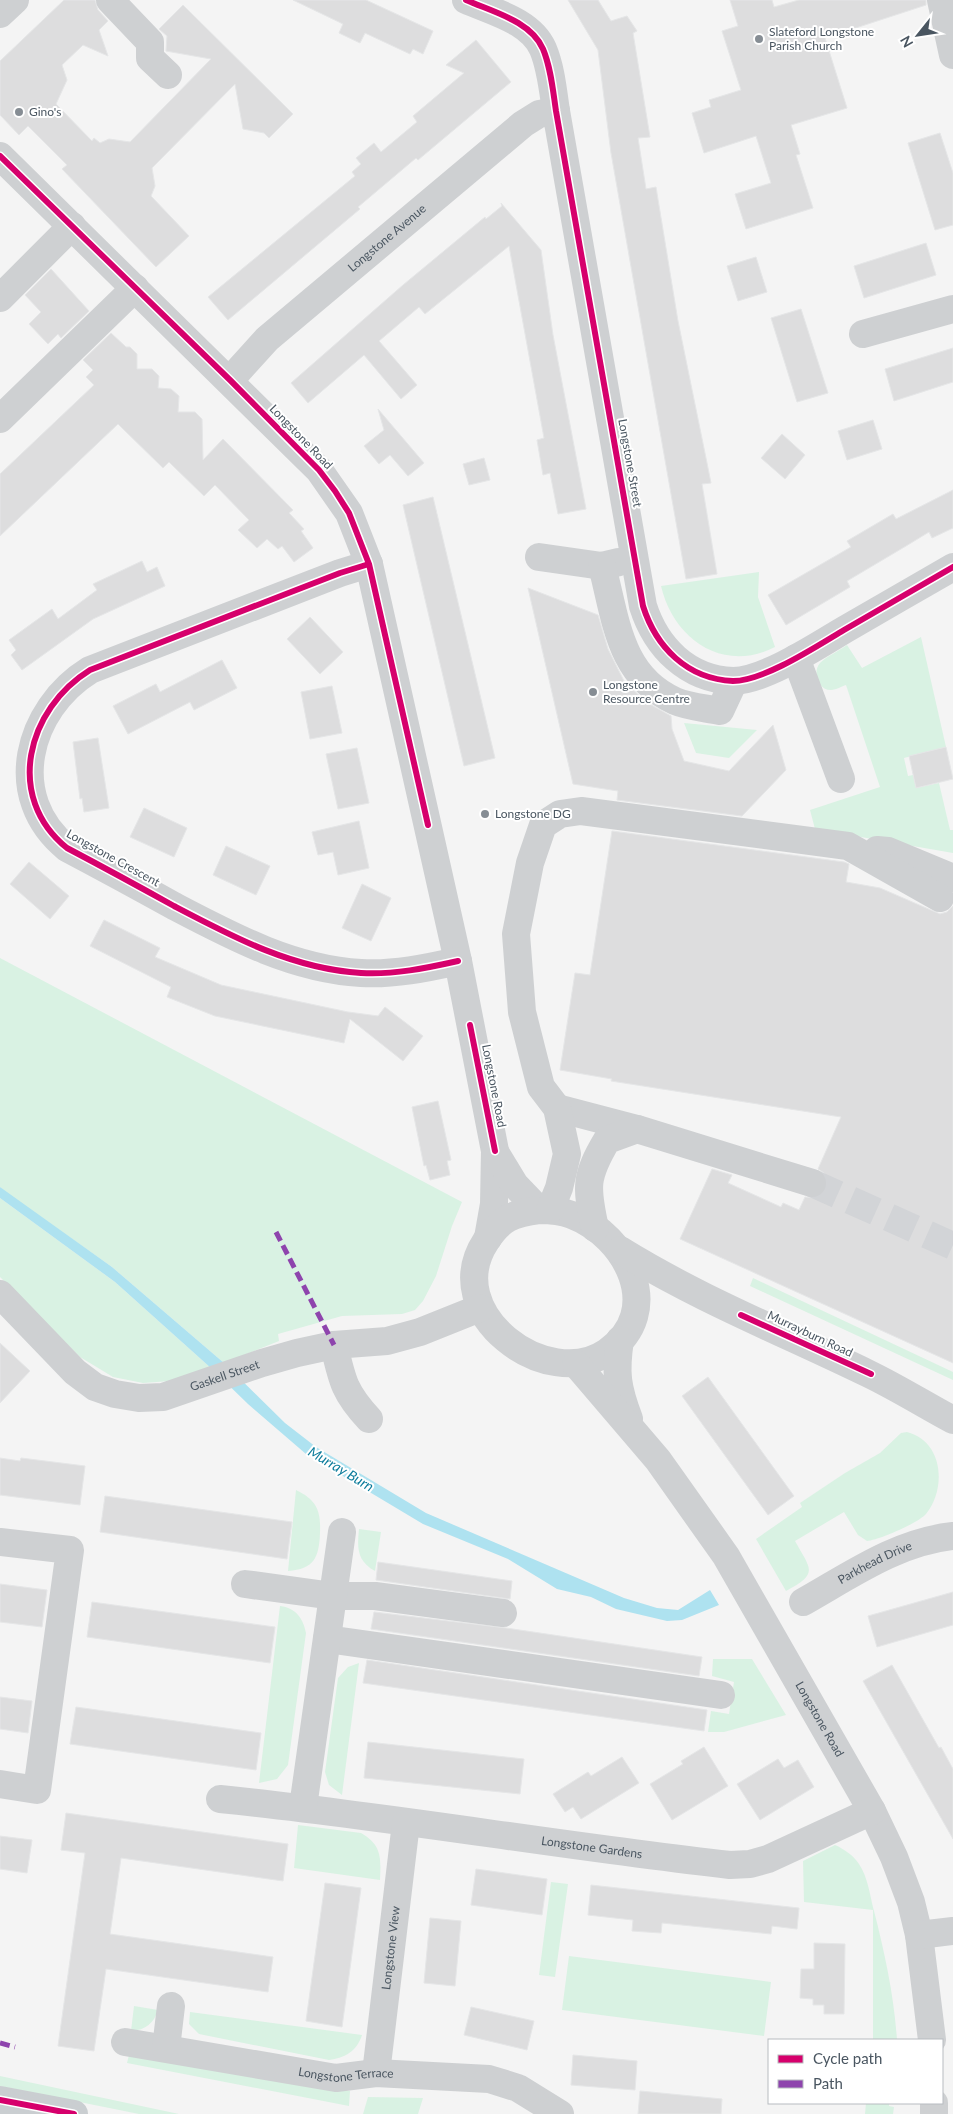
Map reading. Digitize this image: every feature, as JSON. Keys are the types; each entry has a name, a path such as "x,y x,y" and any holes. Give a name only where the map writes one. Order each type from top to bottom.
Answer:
{"main road":[{"path":"0,2100 74,2114"}],"street":[{"path":"0,14 15,0"},
{"path":"110,0 150,42 150,58 168,75"},
{"name":"Longstone Street","path":"466,0 519,23 537,39 543,49 547,62 643,606 657,639 671,655 690,668 709,676 734,681 761,674 796,658 953,568"},
{"path":"941,0 953,55"},
{"name":"Longstone Avenue","path":"230,380 267,339 523,124 539,114 556,110"},
{"name":"Longstone Road","path":"0,156 230,380 319,470 335,490 348,512 368,564 458,961 495,1151 494,1204 488,1238"},
{"path":"0,298 72,226"},
{"path":"0,419 135,288"},
{"path":"863,334 953,309"},
{"path":"539,557 602,566 635,558"},
{"name":"Longstone Crescent","path":"368,564 340,573 90,670 72,681 48,709 38,727 32,747 29,768 32,793 53,836 67,848 230,935 264,950 323,968 362,973 396,972 458,961"},
{"path":"602,566 624,652 636,672 655,690 677,702 720,711 734,681"},
{"path":"796,658 840,779"},
{"path":"545,1210 559,1188 567,1154 557,1108 540,1087 522,1012 516,934 530,863 543,824 560,814 581,811 848,846 946,888"},
{"path":"557,1108 637,1129 812,1183"},
{"path":"595,1228 587,1194 593,1163 607,1140 637,1129"},
{"name":"Longstone Road","path":"495,1151 515,1185 545,1210"},
{"path":"545,1210 574,1216 595,1228 616,1248 632,1274 639,1301 635,1316 620,1340 594,1360 576,1364 559,1364 544,1359 516,1345 494,1328 480,1308 473,1284 474,1269 488,1238 501,1223 512,1215 545,1210"},
{"name":"Murrayburn Road","path":"616,1248 660,1275 710,1301 871,1374 953,1420"},
{"name":"Gaskell Street","path":"0,1294 75,1372 95,1387 115,1394 139,1398 163,1397 262,1363 334,1345 387,1341 420,1332 480,1308"},
{"name":"Murrayburn Road","path":"639,1301 679,1297 710,1301"},
{"name":"Longstone Road","path":"620,1340 616,1370 620,1396 634,1430"},
{"path":"334,1345 342,1383 369,1419"},
{"name":"Longstone Road","path":"576,1364 634,1430 692,1506 741,1579 872,1811 903,1879 911,1902 919,1935 932,2039"},
{"path":"304,1807 342,1532"},
{"name":"Parkhead Drive","path":"803,1602 892,1552 921,1542 953,1536"},
{"path":"0,1542 70,1550 37,1790 0,1784"},
{"path":"245,1584 333,1596 375,1596 504,1613"},
{"path":"327,1638 721,1695"},
{"name":"Longstone Gardens","path":"220,1799 304,1807 406,1823 740,1865 768,1860 872,1811"},
{"name":"Longstone View","path":"376,2073 406,1823"},
{"path":"919,1935 953,1931"},
{"path":"166,2048 171,2006"},
{"name":"Longstone Terrace","path":"125,2042 336,2078 376,2073 489,2079 518,2088 560,2114"}],"green space":[{"path":"759,572 758,597 775,647 755,654 737,656 719,653 703,646 688,635 676,621 667,605 661,586"},
{"path":"921,637 946,747 904,758 908,776 913,775 916,788 939,783 950,830 953,830 953,853 815,829 810,810 880,787 846,685 831,690 823,687 817,675 820,663 847,645 862,668"},
{"path":"684,723 757,730 729,758 696,753"},
{"path":"0,958 462,1202 436,1276 423,1301 415,1310 402,1314 342,1316 278,1334 279,1341 224,1363 112,1267 7,1193 0,1187"},
{"path":"0,1198 115,1282 212,1369 184,1380 143,1383 113,1377 80,1357 0,1277"},
{"path":"753,1278 953,1372 953,1380 750,1286"},
{"path":"907,1432 919,1437 928,1445 938,1467 937,1491 933,1503 926,1514 898,1530 880,1538 867,1541 858,1535 844,1512 795,1541 809,1570 804,1580 786,1591 756,1539 802,1507 800,1503 845,1473 880,1453 901,1433"},
{"path":"296,1490 309,1498 316,1507 320,1518 319,1542 316,1555 309,1565 297,1570 288,1571"},
{"path":"359,1529 381,1532 375,1571 365,1563 358,1548"},
{"path":"280,1606 294,1611 301,1618 306,1633 288,1765 277,1779 259,1783"},
{"path":"713,1659 752,1659 786,1715 724,1732 708,1732 711,1711 729,1714 734,1682 712,1676"},
{"path":"359,1663 342,1795 329,1785 325,1772 338,1678 348,1667"},
{"path":"298,1825 361,1833 377,1847 380,1859 380,1880 294,1868"},
{"path":"835,1845 845,1850 854,1858 862,1869 867,1881 889,1975 897,2039 873,2039 873,1910 804,1902 803,1861"},
{"path":"551,1882 568,1884 555,1977 539,1975"},
{"path":"569,1956 771,1982 764,2036 562,2010"},
{"path":"134,2006 158,2010 149,2025 131,2031"},
{"path":"190,2012 362,2035 360,2041 350,2053 340,2058 329,2060 199,2034 189,2024"},
{"path":"129,2055 350,2091 349,2106 127,2063"},
{"path":"0,2076 179,2114 139,2114 0,2086"},
{"path":"368,2097 423,2098 418,2114 363,2114"},
{"path":"866,2104 889,2104 889,2106 894,2107 893,2114 865,2114"}],"water":[{"name":"Murray Burn","path":"0,1187 112,1267 224,1363 285,1423 316,1447 426,1513 624,1598 657,1608 678,1610 710,1590 719,1605 682,1620 667,1621 616,1609 591,1597 557,1589 508,1559 423,1524 306,1454 248,1404 115,1282 0,1198"}],"building":[{"path":"64,0 95,0 98,10 108,21 99,30 108,56 83,45 62,65 67,80 56,104 92,141 94,138 100,143 109,139 130,142 211,59 166,51 167,36 159,29 183,5 293,114 269,138 264,133 243,129 235,84 152,168 155,186 151,196 189,236 156,267 62,169 67,165 28,126 19,135 0,115 0,61"},
{"path":"293,0 366,0 433,31 423,54 413,49 410,54 365,33 360,43 339,33 343,24"},
{"path":"568,0 598,0 611,21 627,16 637,31 633,33 650,137 638,138 646,189 656,187 678,321 711,483 702,484 717,574 686,579 611,153 598,50"},
{"path":"730,0 772,0 774,7 799,0 926,0 926,5 825,38 847,108 791,125 800,154 796,155 813,208 746,229 735,194 771,183 756,136 704,153 692,113 711,107 709,100 741,90 722,31 738,26"},
{"path":"476,40 511,82 418,160 416,158 358,207 360,209 228,320 208,297 355,176 352,172 361,164 356,158 374,143 381,152 417,122 413,116 464,73 446,65"},
{"path":"940,133 953,173 953,225 935,230 908,143"},
{"path":"501,203 541,250 553,335 586,509 558,514 550,473 543,475 537,440 544,438 509,246 425,314 419,307 379,341 417,385 401,399 364,355 308,403 291,383 403,285 485,217 486,219 502,206"},
{"path":"926,243 936,275 864,298 854,266"},
{"path":"756,257 767,292 738,301 727,266"},
{"path":"51,269 89,311 61,338 58,334 48,344 29,324 41,312 25,295"},
{"path":"801,309 828,393 797,402 771,318"},
{"path":"111,333 137,354 137,369 152,369 159,376 158,388 171,389 179,396 178,412 195,412 202,419 203,460 223,439 293,510 289,513 304,529 301,531 313,548 294,562 282,546 278,549 267,539 257,548 238,530 249,520 215,485 204,496 169,462 163,468 118,424 0,536 0,474 94,385 86,377 93,370 83,360"},
{"path":"953,348 953,382 894,401 885,369"},
{"path":"378,409 424,463 408,476 390,455 379,464 364,446 384,430"},
{"path":"873,420 882,449 847,460 838,431"},
{"path":"782,434 805,455 785,479 761,458"},
{"path":"484,458 490,480 469,485 463,464"},
{"path":"953,490 953,528 932,538 929,532 847,581 850,587 786,625 768,595 851,547 847,541 893,514 896,519"},
{"path":"433,497 495,758 464,766 403,505"},
{"path":"142,561 147,572 157,567 165,586 93,619 22,670 11,655 16,650 9,640 52,609 58,619 97,590 93,584"},
{"name":"Longstone Resource Centre","path":"528,588 598,615 608,649 624,681 646,702 671,716 672,729 684,761 729,771 773,725 786,770 742,816 617,800 618,791 573,784"},
{"path":"310,617 343,652 320,674 287,639"},
{"path":"222,660 237,688 194,710 190,702 128,734 113,706 156,684 160,692"},
{"path":"332,686 342,733 310,739 301,692"},
{"path":"98,738 109,808 84,812 82,798 80,799 73,742"},
{"path":"946,747 953,779 916,788 909,756"},
{"path":"357,748 369,803 338,809 326,754"},
{"path":"144,808 187,828 174,857 130,837"},
{"path":"359,821 369,868 338,875 333,852 318,855 312,832"},
{"path":"612,831 844,862 849,864 846,882 880,888 940,914 947,912 953,906 953,1363 680,1239 712,1169 732,1175 728,1183 781,1207 783,1203 799,1210 805,1197 815,1198 822,1195 827,1188 827,1180 824,1173 818,1169 841,1117 611,1081 612,1079 560,1070 575,973 590,975"},
{"path":"226,846 270,866 256,895 213,875"},
{"path":"29,862 69,896 50,919 10,884"},
{"path":"362,884 391,898 371,941 342,928"},
{"path":"104,920 160,948 155,957 221,985 348,1012 378,1016 385,1007 423,1036 403,1061 350,1019 344,1043 215,1016 167,997 171,987 90,946"},
{"path":"438,1101 451,1160 447,1161 450,1175 430,1180 426,1165 424,1166 412,1107"},
{"path":"0,1343 30,1371 0,1403"},
{"path":"708,1377 794,1496 768,1515 682,1396"},
{"path":"0,1458 20,1461 21,1458 85,1466 80,1505 0,1495"},
{"path":"105,1496 292,1522 287,1559 100,1532"},
{"path":"378,1562 512,1581 510,1599 376,1580"},
{"path":"0,1584 47,1590 42,1627 0,1622"},
{"path":"953,1592 953,1625 877,1647 868,1616"},
{"path":"92,1602 275,1627 270,1663 87,1637"},
{"path":"374,1612 506,1628 702,1657 699,1676 371,1629"},
{"path":"367,1660 707,1710 704,1731 363,1683"},
{"path":"892,1665 953,1769 953,1839 863,1681"},
{"path":"0,1697 32,1701 28,1733 0,1729"},
{"path":"76,1707 261,1733 256,1770 70,1744"},
{"path":"368,1742 524,1759 520,1794 364,1778"},
{"path":"704,1747 728,1786 672,1820 650,1784 683,1764 681,1761"},
{"path":"622,1757 639,1783 581,1819 573,1807 565,1812 553,1794 588,1772 591,1776"},
{"path":"778,1759 784,1768 798,1760 814,1787 760,1820 737,1784"},
{"path":"66,1813 288,1844 283,1881 121,1858 110,1934 273,1957 268,1992 106,1969 94,2051 58,2046 85,1853 61,1850"},
{"path":"0,1836 32,1840 27,1873 0,1869"},
{"path":"476,1869 547,1879 542,1915 471,1905"},
{"path":"325,1883 361,1888 342,2027 306,2021"},
{"path":"591,1885 799,1908 797,1929 772,1926 771,1934 662,1923 661,1933 632,1931 633,1920 588,1915"},
{"path":"430,1918 461,1921 455,1986 424,1983"},
{"path":"814,1943 845,1944 844,2014 824,2014 824,2005 813,2005 813,1999 800,1998 801,1969 814,1969"},
{"path":"471,2007 534,2021 527,2050 464,2035"},
{"path":"573,2055 637,2061 635,2090 571,2085"},
{"path":"640,2091 722,2099 721,2114 638,2114"}],"tunnel":[{"path":"812,1183 953,1246"}],"marked path":[{"path":"276,1232 334,1345"},
{"path":"0,2043 15,2047"}],"cycle path":[{"path":"466,0 499,13 520,24 537,39 546,56 643,606 656,635 665,647 676,658 701,674 716,679 733,681 746,679 775,669 805,653 953,567"},
{"path":"0,156 230,380 319,470 335,491 349,513 369,564 428,825"},
{"path":"369,564 340,573 90,670 68,687 51,707 38,730 31,754 30,780 35,804 47,827 67,848 196,918 264,950 311,965 361,973 398,972 458,961"},
{"path":"470,1025 495,1151"},
{"path":"741,1315 871,1374"},
{"path":"0,2100 74,2114"}],"place":[{"name":"Slateford Longstone Parish Church","path":"759,39"},
{"name":"Gino's","path":"19,112"},
{"name":"Longstone Resource Centre","path":"593,692"},
{"name":"Longstone DG","path":"485,814"}]}
